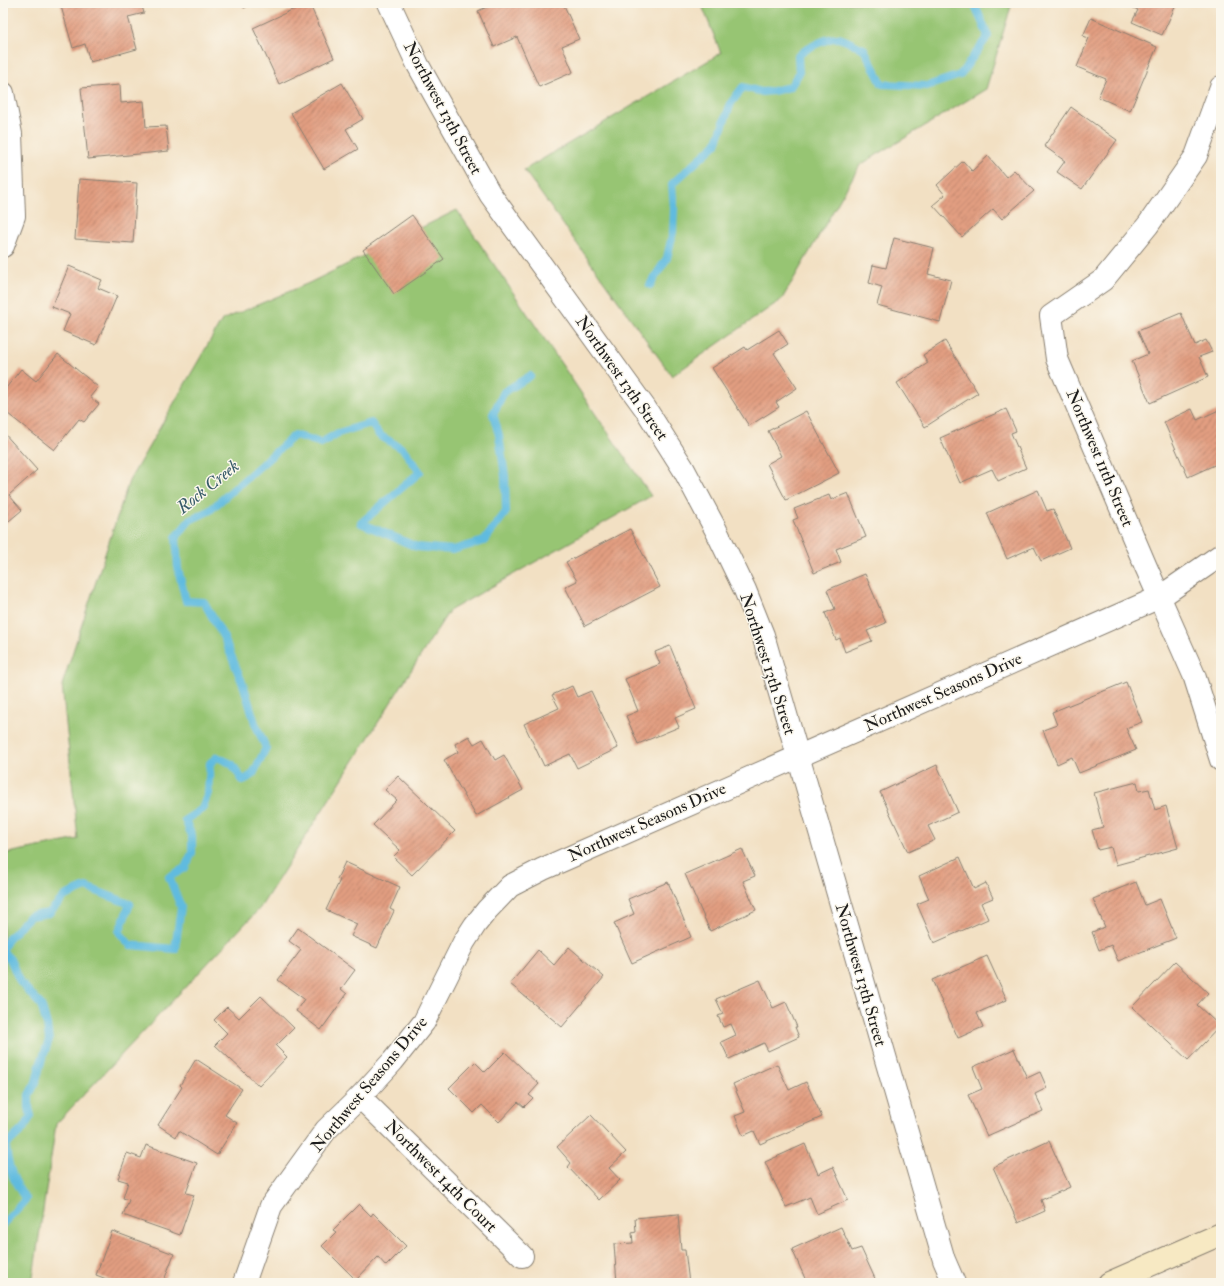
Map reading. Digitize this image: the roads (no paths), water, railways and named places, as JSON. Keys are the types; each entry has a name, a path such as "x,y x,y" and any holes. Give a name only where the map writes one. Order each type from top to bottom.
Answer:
{"street":[{"name":"Northwest 13th Street","path":"389,3 418,65 442,111 490,194 645,408 687,475 745,590 763,635 944,1260 954,1283"},
{"name":"Northwest 11th Street","path":"1221,87 1196,156 1148,225 1103,280 1051,316 1057,359 1194,675 1221,760"},
{"path":"3,93 11,134 14,216 3,246"},
{"name":"Northwest Seasons Drive","path":"244,1283 271,1206 326,1130 360,1097 393,1061 424,1022 464,942 486,910 510,886 543,869 797,756 1160,597 1221,555"},
{"name":"Northwest 14th Court","path":"360,1097 522,1256"},
{"path":"1109,1283 1221,1234"}],"waterway":[{"name":"Rock Creek","path":"650,285 667,258 673,232 674,209 672,184 716,144 731,103 743,87 762,92 790,87 799,73 798,56 816,44 833,38 847,41 864,49 882,84 927,86 960,75 988,36 974,3"},
{"name":"Rock Creek","path":"3,948 9,938 30,916 49,913 65,896 86,887 130,904 119,932 130,945 175,949 181,907 169,877 185,868 192,853 192,836 185,820 202,809 208,793 210,763 217,757 232,764 243,781 253,774 266,748 255,723 244,687 224,638 204,602 186,601 178,569 176,537 190,520 209,511 295,435 321,443 338,433 371,423 379,435 403,449 420,472 361,523 417,547 453,550 484,541 506,512 505,476 499,435 493,414 504,392 530,376"},
{"path":"3,952 10,959 20,982 41,1005 47,1025 49,1040 40,1065 36,1082 29,1095 29,1108 31,1116 23,1129 6,1145 12,1174 26,1199 3,1224"}]}
